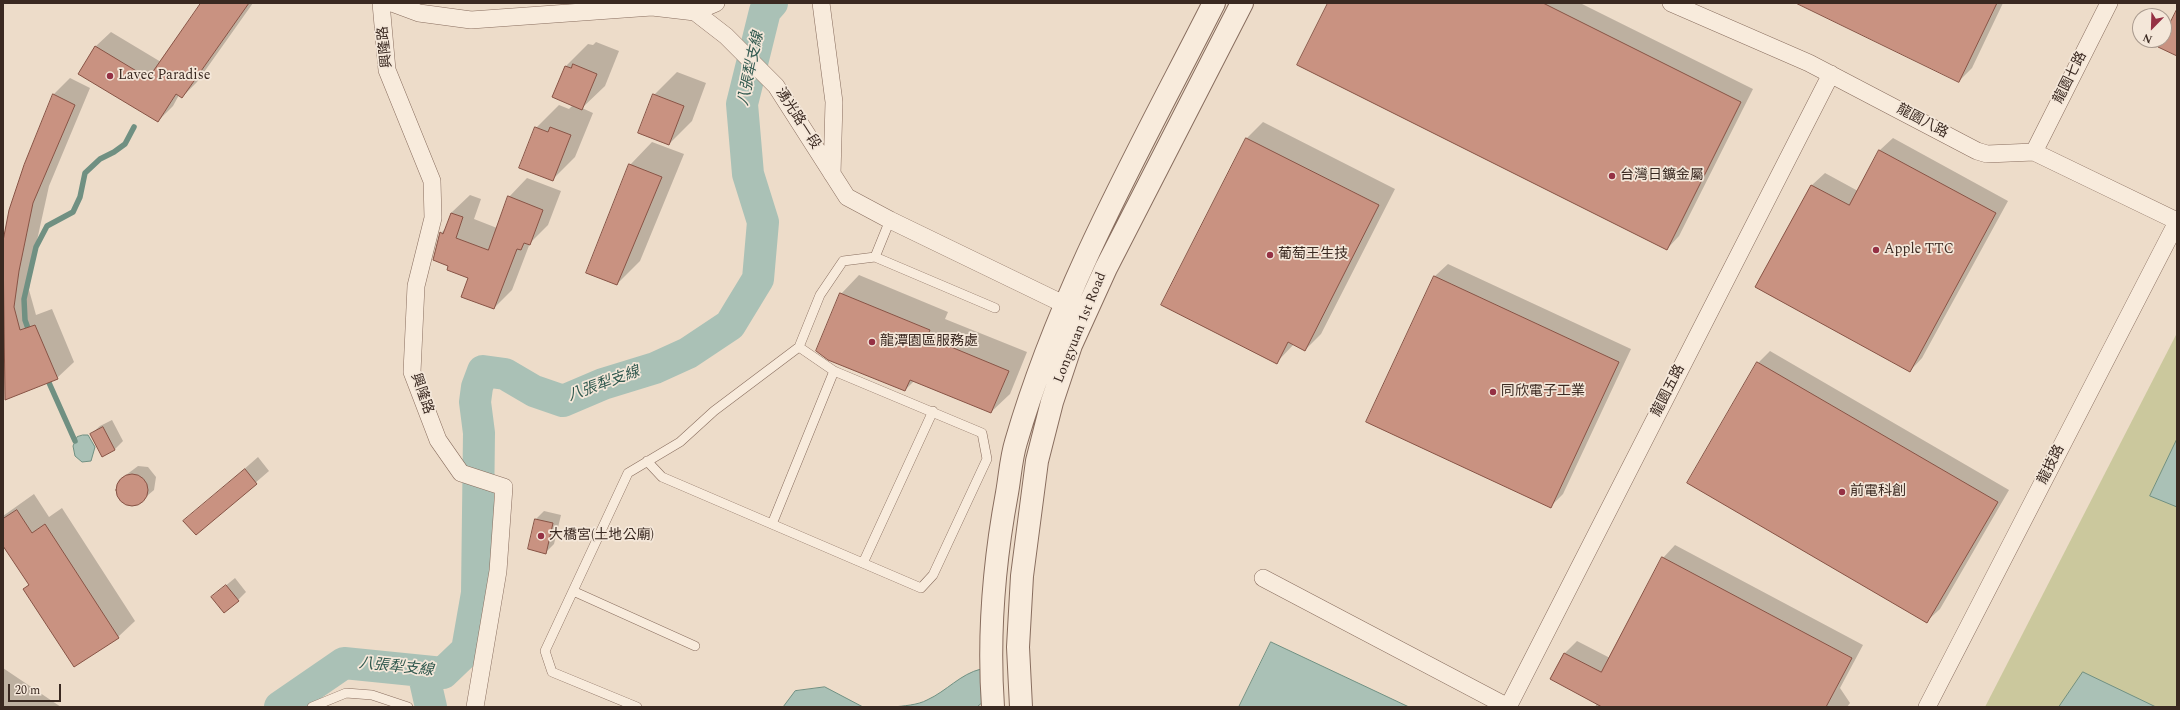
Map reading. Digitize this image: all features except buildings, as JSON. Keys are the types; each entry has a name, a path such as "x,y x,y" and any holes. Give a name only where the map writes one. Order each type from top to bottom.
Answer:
{"street":[{"name":"興隆路","path":"381,3 387,70 432,181 433,218 416,286 412,372 438,440 461,472 504,487 498,571 475,707"},
{"path":"392,3 419,13 471,20 652,7 695,12 716,3"},
{"path":"821,3 834,102 832,174"},
{"name":"Longyuan 1st Road","path":"1021,707 1018,647 1022,576 1037,461 1052,402 1071,345 1075,310 1109,211 1214,3"},
{"name":"Longyuan 1st Road","path":"993,707 991,660 995,574 999,540 1016,444 1040,366 1075,310 1106,268 1242,3"},
{"name":"龍園八路","path":"1672,3 1831,74 1977,151 1987,154 2034,152 2177,222"},
{"name":"龍園七路","path":"2034,152 2109,3"},
{"name":"湧光路一段","path":"695,12 726,36 776,86 847,197 890,220 1075,310"},
{"name":"龍園五路","path":"1508,707 1831,74"},
{"name":"龍技路","path":"1927,707 2177,222"},
{"path":"1263,578 1508,707"}],"lane":[{"path":"875,257 890,220"},
{"path":"637,707 552,672 545,651 628,473 680,442 714,411 799,347 820,295 843,261 875,257 995,308"},
{"path":"647,461 662,477 922,588 933,575 987,459 982,433 933,411 834,371 799,347"},
{"path":"772,524 834,371"},
{"path":"864,563 933,411"},
{"path":"573,591 695,646"},
{"path":"312,707 346,693 372,695 408,707"}],"shaded area":[{"path":"2177,333 2177,707 1985,707"},
{"path":"88,435 95,447 91,461 82,462 75,456 73,446 77,437"},
{"path":"2177,439 2177,507 2150,496"},
{"path":"1271,642 1409,707 1239,707"},
{"path":"981,669 984,701 977,707 893,707 923,702 973,671"},
{"path":"2083,672 2156,707 2059,707"},
{"path":"825,687 863,707 783,707 795,691"}],"waterway":[{"name":"八張犁支線","path":"280,707 344,663 443,673 467,650 477,593 479,433 475,402 477,387 483,371 505,374 534,391 563,401 603,384 655,368 688,353 730,325 758,279 763,222 748,174 742,104 765,11 772,3"},
{"path":"30,334 25,320 24,299 36,247 47,226 73,212 80,197 85,173 100,159 114,152 125,144 134,127"},
{"path":"46,376 75,441"},
{"path":"423,672 431,707"}],"place":[{"name":"Lavec Paradise","path":"110,76"},
{"name":"台灣日鑛金屬","path":"1612,176"},
{"name":"Apple TTC","path":"1876,250"},
{"name":"葡萄王生技","path":"1270,255"},
{"name":"龍潭園區服務處","path":"872,342"},
{"name":"同欣電子工業","path":"1493,392"},
{"name":"前電科創","path":"1842,492"},
{"name":"大橋宮(土地公廟)","path":"541,536"}]}
